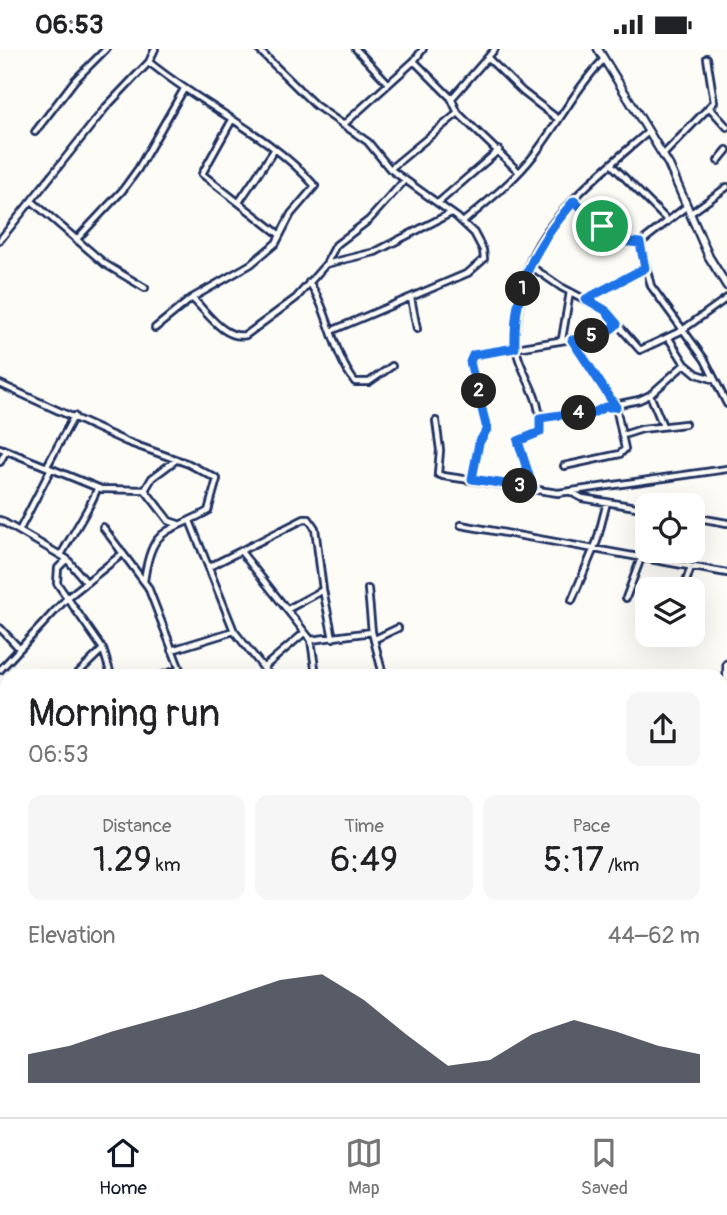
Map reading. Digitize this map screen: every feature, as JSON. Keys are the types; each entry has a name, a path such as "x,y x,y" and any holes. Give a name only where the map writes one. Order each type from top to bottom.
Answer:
{"street":[{"path":"35,132 75,80 106,49"},
{"path":"0,240 33,202 106,107 149,62 155,49"},
{"path":"258,49 315,104 368,142 390,169 404,181 452,212 474,233 483,250 484,259 468,273 331,331"},
{"path":"356,49 387,82"},
{"path":"344,125 387,82 414,61 423,49"},
{"path":"451,98 495,49"},
{"path":"598,49 663,155 709,257 727,286"},
{"path":"488,58 523,92 559,119"},
{"path":"663,155 709,107 714,96 707,58"},
{"path":"463,222 519,172 585,79 604,59"},
{"path":"414,61 451,98 458,113 519,172"},
{"path":"149,62 184,89 275,149 315,187 291,214 276,243 251,264 192,298 155,328"},
{"path":"76,240 122,191 138,169 184,89"},
{"path":"709,107 727,127"},
{"path":"390,169 458,113"},
{"path":"232,120 202,174 280,235"},
{"path":"533,488 518,441 540,432 540,418 536,394 515,348 529,265 545,235 574,201 649,131"},
{"path":"239,202 275,149"},
{"path":"438,203 499,150"},
{"path":"718,161 727,150"},
{"path":"611,164 668,221"},
{"path":"192,298 229,334 238,337 247,335 291,303 326,264 337,245 369,220 404,181"},
{"path":"574,201 620,241 640,243 668,221 727,187"},
{"path":"33,202 105,264 145,288"},
{"path":"326,264 375,252 452,212"},
{"path":"640,243 645,268 657,297 705,360 727,404"},
{"path":"529,265 570,292 605,310 640,350 681,331 727,297"},
{"path":"586,299 645,268"},
{"path":"309,282 319,298 333,342 355,382 369,382 392,366"},
{"path":"562,339 570,292"},
{"path":"411,298 417,329"},
{"path":"472,479 479,443 487,429 470,362 473,355 608,333 617,324"},
{"path":"668,337 685,364 697,374 716,380"},
{"path":"564,466 620,454 625,449 616,407 572,340"},
{"path":"540,418 581,412 589,415 605,407 616,407 650,395 685,364"},
{"path":"0,384 74,416 127,443 176,460 217,479 208,511 162,533 151,545 144,581"},
{"path":"650,395 663,426"},
{"path":"19,531 74,416"},
{"path":"436,421 440,450 438,474 571,492 636,480 727,469"},
{"path":"623,435 685,424"},
{"path":"0,448 97,488 113,492 145,490"},
{"path":"0,462 6,451"},
{"path":"145,490 152,478 176,460"},
{"path":"61,555 84,511 97,497 97,488"},
{"path":"145,490 166,517 179,524"},
{"path":"571,492 582,498 635,507"},
{"path":"572,600 593,550 607,502"},
{"path":"162,533 166,517"},
{"path":"209,567 242,553 304,519 309,519 315,528 323,590 333,638"},
{"path":"705,519 727,523"},
{"path":"0,520 67,559 86,582"},
{"path":"190,521 234,631 263,668 304,633"},
{"path":"461,525 635,557"},
{"path":"103,527 144,581 160,610 180,669"},
{"path":"242,553 311,640 315,669"},
{"path":"1,669 67,598 121,554"},
{"path":"67,559 58,568 56,580 103,649 109,669"},
{"path":"626,598 639,563"},
{"path":"669,563 727,573"},
{"path":"688,577 691,567"},
{"path":"368,589 372,632 382,669"},
{"path":"288,609 323,590"},
{"path":"0,628 19,648"},
{"path":"375,639 398,628"},
{"path":"172,650 234,631"},
{"path":"311,640 372,632"},
{"path":"82,669 103,649"}],"route":[{"path":"574,201 602,226 620,241 640,243 645,268 586,299 605,310 617,324 613,329 608,333 572,340 616,407 605,407 589,415 581,412 540,418 540,432 518,441 533,488 472,479 479,443 486,435 487,429 470,362 473,355 515,348 519,312 531,259 545,235 574,201"}]}
